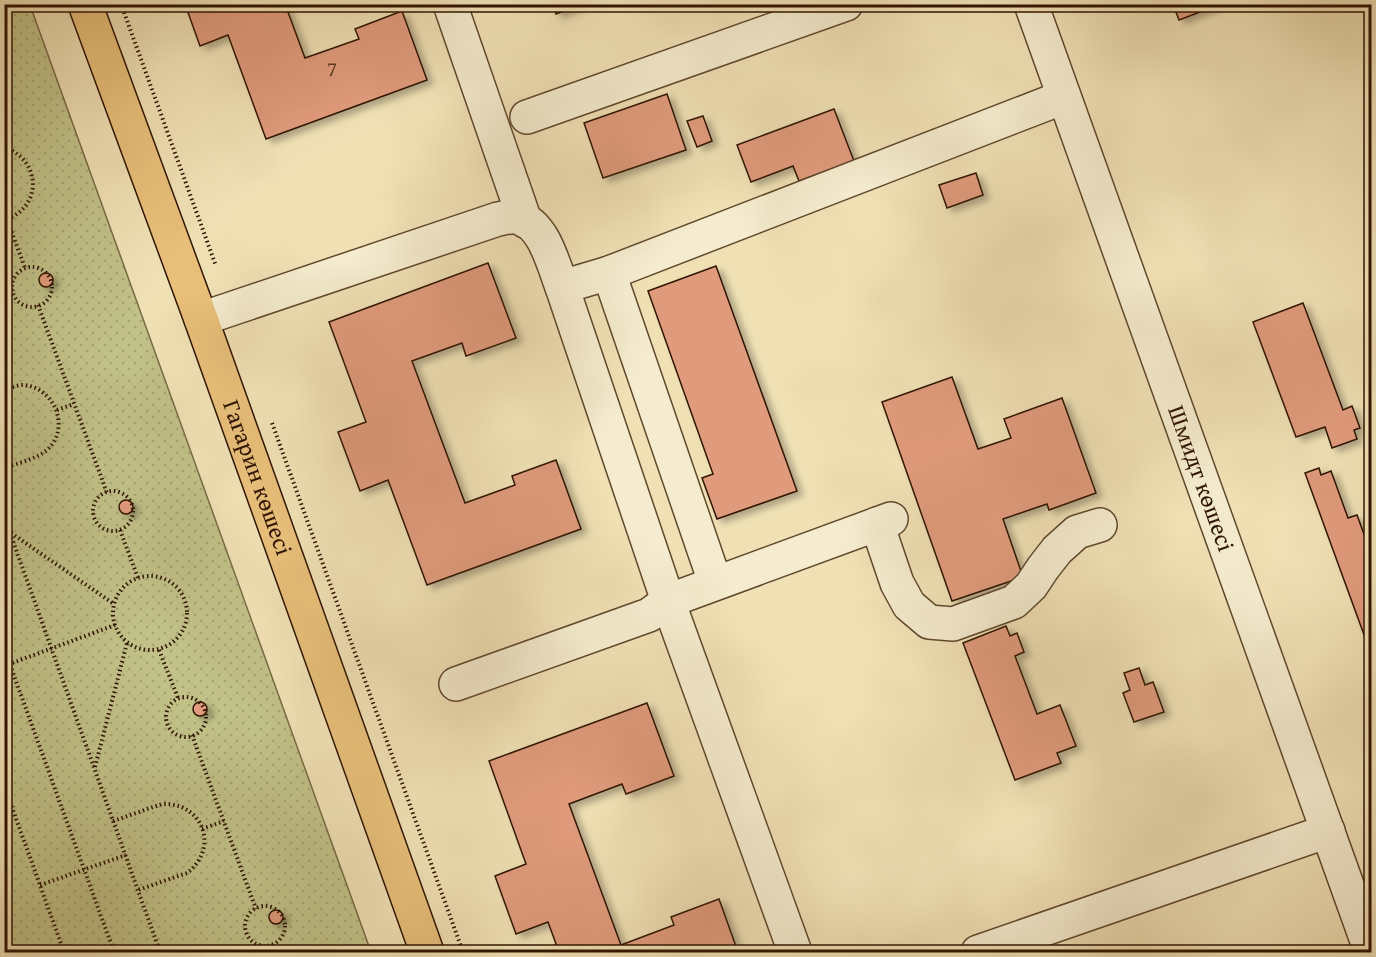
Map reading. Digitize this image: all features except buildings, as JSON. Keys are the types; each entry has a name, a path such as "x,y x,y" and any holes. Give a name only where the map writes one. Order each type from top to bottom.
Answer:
{"main road":[{"name":"Гагарин көшесі","path":"85,4 216,314 427,952"}],"street":[{"path":"450,4 525,221"},
{"path":"527,117 846,4"},
{"name":"Шмидт көшесі","path":"1031,4 1371,952"},
{"path":"562,287 609,273 1064,97"},
{"path":"216,314 498,219 516,217 539,232 562,287 668,601 795,952"},
{"path":"609,273 715,582"},
{"path":"456,684 649,615 668,601 715,582 884,521 897,583 909,605 929,622 953,624 1014,602 1031,586 1057,550 1077,532 1100,525"},
{"path":"978,952 1328,831"}],"path":[{"path":"122,4 216,314"},
{"path":"4,147 24,159 31,171 32,193 20,212 6,219 25,268"},
{"path":"25,268 41,269 51,280 50,295 38,305 31,307 23,304 13,293 14,278 25,268"},
{"path":"38,305 106,493"},
{"path":"4,390 16,386 37,389 49,398 57,410 59,424 52,445 41,455 4,468"},
{"path":"57,410 74,404"},
{"path":"271,420 463,952"},
{"path":"114,491 122,493 132,504 131,520 120,530 105,529 95,518 96,503 106,493 114,491"},
{"path":"4,516 160,952"},
{"path":"120,530 138,578"},
{"path":"11,533 114,604"},
{"path":"153,576 167,580 178,589 186,601 187,616 184,630 169,646 159,650 141,649 128,643 118,632 115,625 114,604 120,590 131,581 153,576"},
{"path":"4,666 115,625"},
{"path":"95,768 128,643"},
{"path":"4,648 114,952"},
{"path":"159,650 178,698"},
{"path":"178,698 193,698 204,709 206,717 202,728 192,735 178,735 171,731 167,724 167,709 178,698"},
{"path":"192,735 256,909"},
{"path":"4,785 64,952"},
{"path":"113,821 162,804 169,804 190,811 200,822 205,836 204,850 198,863 187,873 138,890"},
{"path":"202,828 224,821"},
{"path":"40,885 126,855"},
{"path":"263,906 271,907 280,914 285,928 278,942 263,946 250,939 246,932 246,924 248,917 256,909 263,906"},
{"path":"271,945 273,952"}],"green space":[{"path":"30,4 371,952 5,952 4,5"}]}
